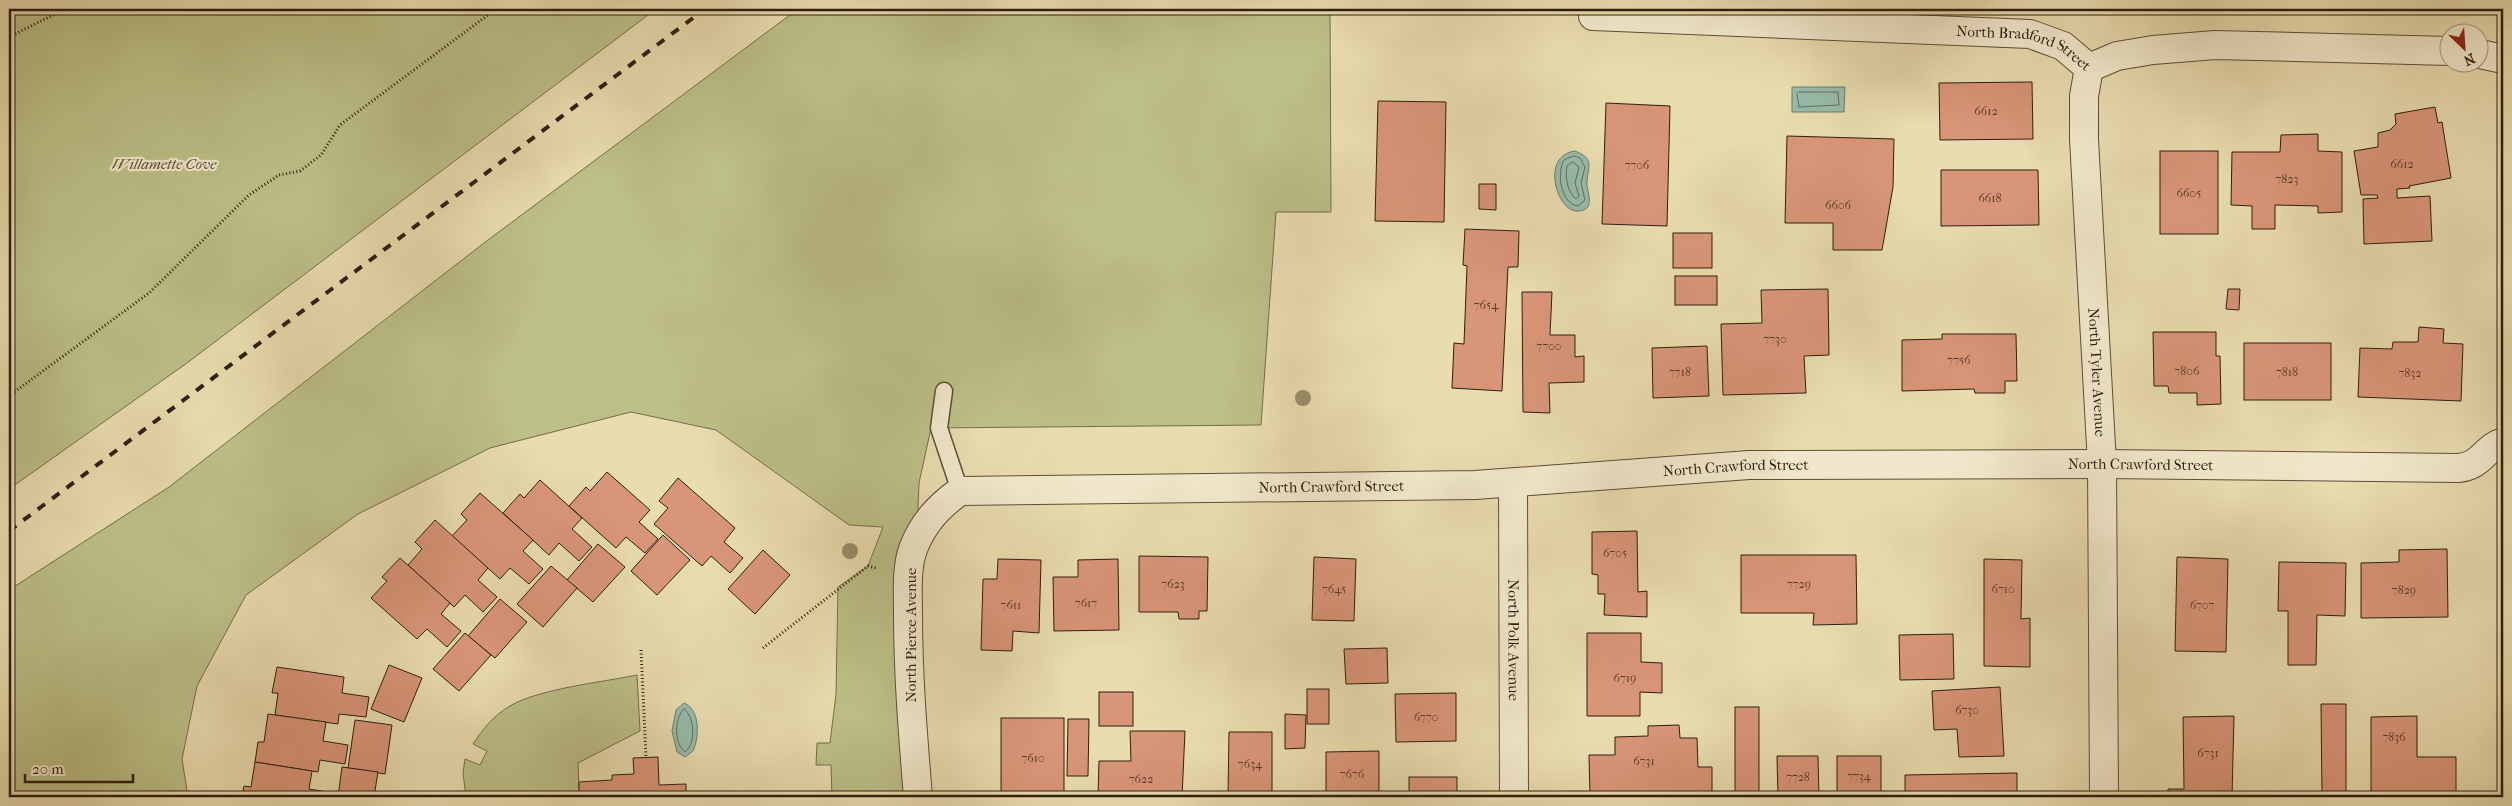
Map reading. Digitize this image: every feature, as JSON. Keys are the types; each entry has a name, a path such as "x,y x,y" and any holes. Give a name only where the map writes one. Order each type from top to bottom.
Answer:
{"street":[{"name":"North Bradford Street","path":"1593,16 2030,34 2063,46 2089,68 2117,56 2153,50 2214,45 2440,51"},
{"path":"2490,57 2503,60"},
{"name":"North Tyler Avenue","path":"2089,68 2084,96 2084,139 2102,464 2104,797"},
{"name":"North Crawford Street","path":"960,492 1512,484 1750,465 2102,464 2458,468 2475,464 2495,446 2503,442"},
{"name":"North Polk Avenue","path":"1512,484 1514,797"},
{"name":"North Pierce Avenue","path":"918,797 908,661 908,577 912,552 923,528 939,507 960,492"}],"lane":[{"path":"944,391 939,428 960,492"}],"path":[{"path":"9,37 65,9"},
{"path":"9,396 149,293 249,195 279,175 300,171 321,155 340,125 496,9"},
{"path":"763,648 868,566"},
{"path":"641,650 646,757"}],"green space":[{"name":"Willamette Cove","path":"9,9 656,9 187,363 9,489"},
{"path":"798,9 1330,9 1331,212 1276,212 1261,425 931,428 919,483 906,797 832,797 831,765 816,765 817,743 830,743 836,694 838,587 868,566 883,527 849,525 716,430 631,412 490,448 358,514 246,595 197,686 182,759 188,797 9,797 9,590 169,487 484,243"},
{"path":"637,675 640,731 578,763 579,793 576,794 576,797 466,797 463,773 465,759 480,765 487,751 473,744 489,723 504,710 522,700 537,695"}],"water":[{"path":"1792,87 1845,87 1844,112 1792,112"},
{"path":"1575,151 1585,157 1589,163 1587,182 1589,205 1583,210 1576,211 1569,208 1563,202 1555,182 1558,162 1564,155"},
{"path":"684,703 693,712 697,725 697,739 693,751 685,757 677,752 672,731 676,710"}],"building":[{"path":"2032,82 2033,139 1940,140 1939,83"},
{"path":"1378,101 1446,102 1444,222 1375,221"},
{"path":"1606,103 1670,106 1667,226 1602,224"},
{"path":"2435,107 2438,123 2442,122 2451,178 2409,186 2410,188 2397,189 2397,198 2430,196 2432,241 2364,244 2363,199 2378,198 2377,195 2361,195 2354,151 2378,147 2378,133 2390,130 2396,124 2395,114"},
{"path":"2318,134 2318,151 2342,152 2342,212 2318,213 2318,206 2275,205 2275,229 2252,229 2252,206 2231,205 2232,152 2280,152 2281,135"},
{"path":"1787,136 1894,139 1893,187 1882,250 1833,250 1833,223 1785,223"},
{"path":"2160,151 2218,151 2218,234 2160,234"},
{"path":"1941,170 2038,170 2039,225 1941,226"},
{"path":"1479,184 1496,184 1496,210 1479,209"},
{"path":"1465,229 1519,231 1518,267 1508,267 1502,391 1452,388 1454,343 1464,344 1467,266 1463,265"},
{"path":"1673,233 1712,233 1712,268 1673,268"},
{"path":"1675,276 1717,276 1717,305 1675,305"},
{"path":"1828,289 1829,355 1804,356 1806,393 1723,395 1721,324 1762,323 1761,290"},
{"path":"2228,289 2240,289 2239,310 2226,309"},
{"path":"1522,292 1552,292 1550,335 1575,335 1575,357 1584,356 1584,382 1549,383 1550,413 1523,412"},
{"path":"2419,327 2444,329 2443,343 2463,344 2461,401 2358,397 2360,348 2392,349 2393,342 2418,342"},
{"path":"2153,332 2216,332 2216,356 2220,356 2221,404 2197,405 2197,393 2169,393 2168,386 2154,386"},
{"path":"1942,334 2016,334 2017,381 2005,381 2005,393 1975,393 1974,389 1902,391 1902,340 1942,339"},
{"path":"2244,343 2331,343 2331,400 2244,400"},
{"path":"1707,346 1709,396 1653,398 1652,348"},
{"path":"607,472 650,510 639,522 658,539 645,553 626,537 616,548 569,506 586,487 590,491"},
{"path":"678,478 735,528 724,542 743,558 730,573 711,556 702,566 654,524 668,508 659,501"},
{"path":"540,480 582,518 572,529 592,547 579,561 559,543 549,555 503,513 520,494 524,498"},
{"path":"480,493 533,540 523,551 543,569 529,584 510,568 500,579 452,536 467,520 461,514"},
{"path":"435,520 488,568 478,580 497,597 483,612 465,595 454,607 408,565 422,549 415,542"},
{"path":"1637,531 1638,592 1647,591 1647,617 1604,615 1605,594 1598,594 1598,575 1592,574 1592,532"},
{"path":"663,535 690,560 657,595 631,571"},
{"path":"598,544 625,567 593,602 567,580"},
{"path":"2447,549 2448,617 2361,618 2361,563 2399,562 2399,550"},
{"path":"763,550 790,575 755,614 728,589"},
{"path":"1741,555 1856,555 1857,624 1813,625 1814,613 1741,613"},
{"path":"1139,556 1208,557 1207,611 1199,611 1199,619 1179,619 1178,612 1139,612"},
{"path":"1314,557 1356,559 1354,621 1312,620"},
{"path":"2177,557 2228,559 2226,652 2175,651"},
{"path":"400,558 450,603 441,614 461,631 447,647 427,629 417,639 371,598 387,581 382,577"},
{"path":"998,559 1041,560 1039,633 1013,631 1012,651 981,650 983,579 997,579"},
{"path":"1118,559 1119,630 1054,631 1053,577 1078,577 1078,560"},
{"path":"1984,559 2022,560 2021,619 2030,618 2030,667 1984,666"},
{"path":"2279,562 2346,563 2345,616 2317,615 2316,665 2288,665 2288,611 2278,611"},
{"path":"551,566 577,588 543,627 517,604"},
{"path":"500,599 527,622 495,658 468,636"},
{"path":"465,633 491,655 459,691 433,669"},
{"path":"1587,633 1641,633 1641,662 1662,663 1662,693 1640,692 1640,716 1587,716"},
{"path":"1953,634 1954,679 1900,680 1899,635"},
{"path":"1387,648 1388,683 1346,684 1344,649"},
{"path":"389,665 422,678 404,722 371,709"},
{"path":"277,667 344,677 342,693 369,697 366,717 339,714 338,724 275,715 278,693 272,693"},
{"path":"2000,687 2004,756 1959,757 1957,729 1934,730 1932,691"},
{"path":"1307,689 1329,689 1329,724 1307,724"},
{"path":"1099,692 1133,692 1133,726 1099,726"},
{"path":"1456,693 1456,741 1396,742 1395,694"},
{"path":"2321,704 2346,704 2346,797 2322,797"},
{"path":"1735,707 1759,707 1759,797 1735,797"},
{"path":"268,714 326,722 323,741 348,745 345,764 320,760 318,772 255,762 258,742 264,742"},
{"path":"1285,714 1306,715 1305,748 1285,749"},
{"path":"2234,716 2232,797 2168,797 2168,789 2184,789 2183,717"},
{"path":"2417,716 2417,757 2456,757 2456,797 2371,797 2371,717"},
{"path":"1001,718 1064,718 1064,797 1001,797"},
{"path":"1068,719 1089,719 1088,776 1067,776"},
{"path":"355,720 392,725 385,774 348,768"},
{"path":"1679,725 1680,738 1697,738 1698,767 1712,767 1712,797 1680,797 1680,795 1590,797 1589,755 1615,755 1615,737 1648,736 1648,726"},
{"path":"1130,731 1185,731 1182,797 1098,797 1099,761 1131,761"},
{"path":"1229,732 1272,732 1272,797 1228,797"},
{"path":"1379,751 1379,797 1326,797 1326,752"},
{"path":"1777,756 1818,756 1819,797 1778,797"},
{"path":"1837,756 1881,756 1881,797 1837,797"},
{"path":"658,757 659,785 686,784 686,797 576,797 576,794 579,793 579,782 612,780 612,775 634,774 633,758"},
{"path":"255,762 312,771 309,789 334,793 333,797 242,797 244,786 251,787"},
{"path":"342,767 378,772 374,797 338,797"},
{"path":"2017,773 2017,797 1905,797 1905,775"},
{"path":"1409,777 1457,777 1457,797 1409,797"}],"railway":[{"path":"9,531 705,9"}]}
